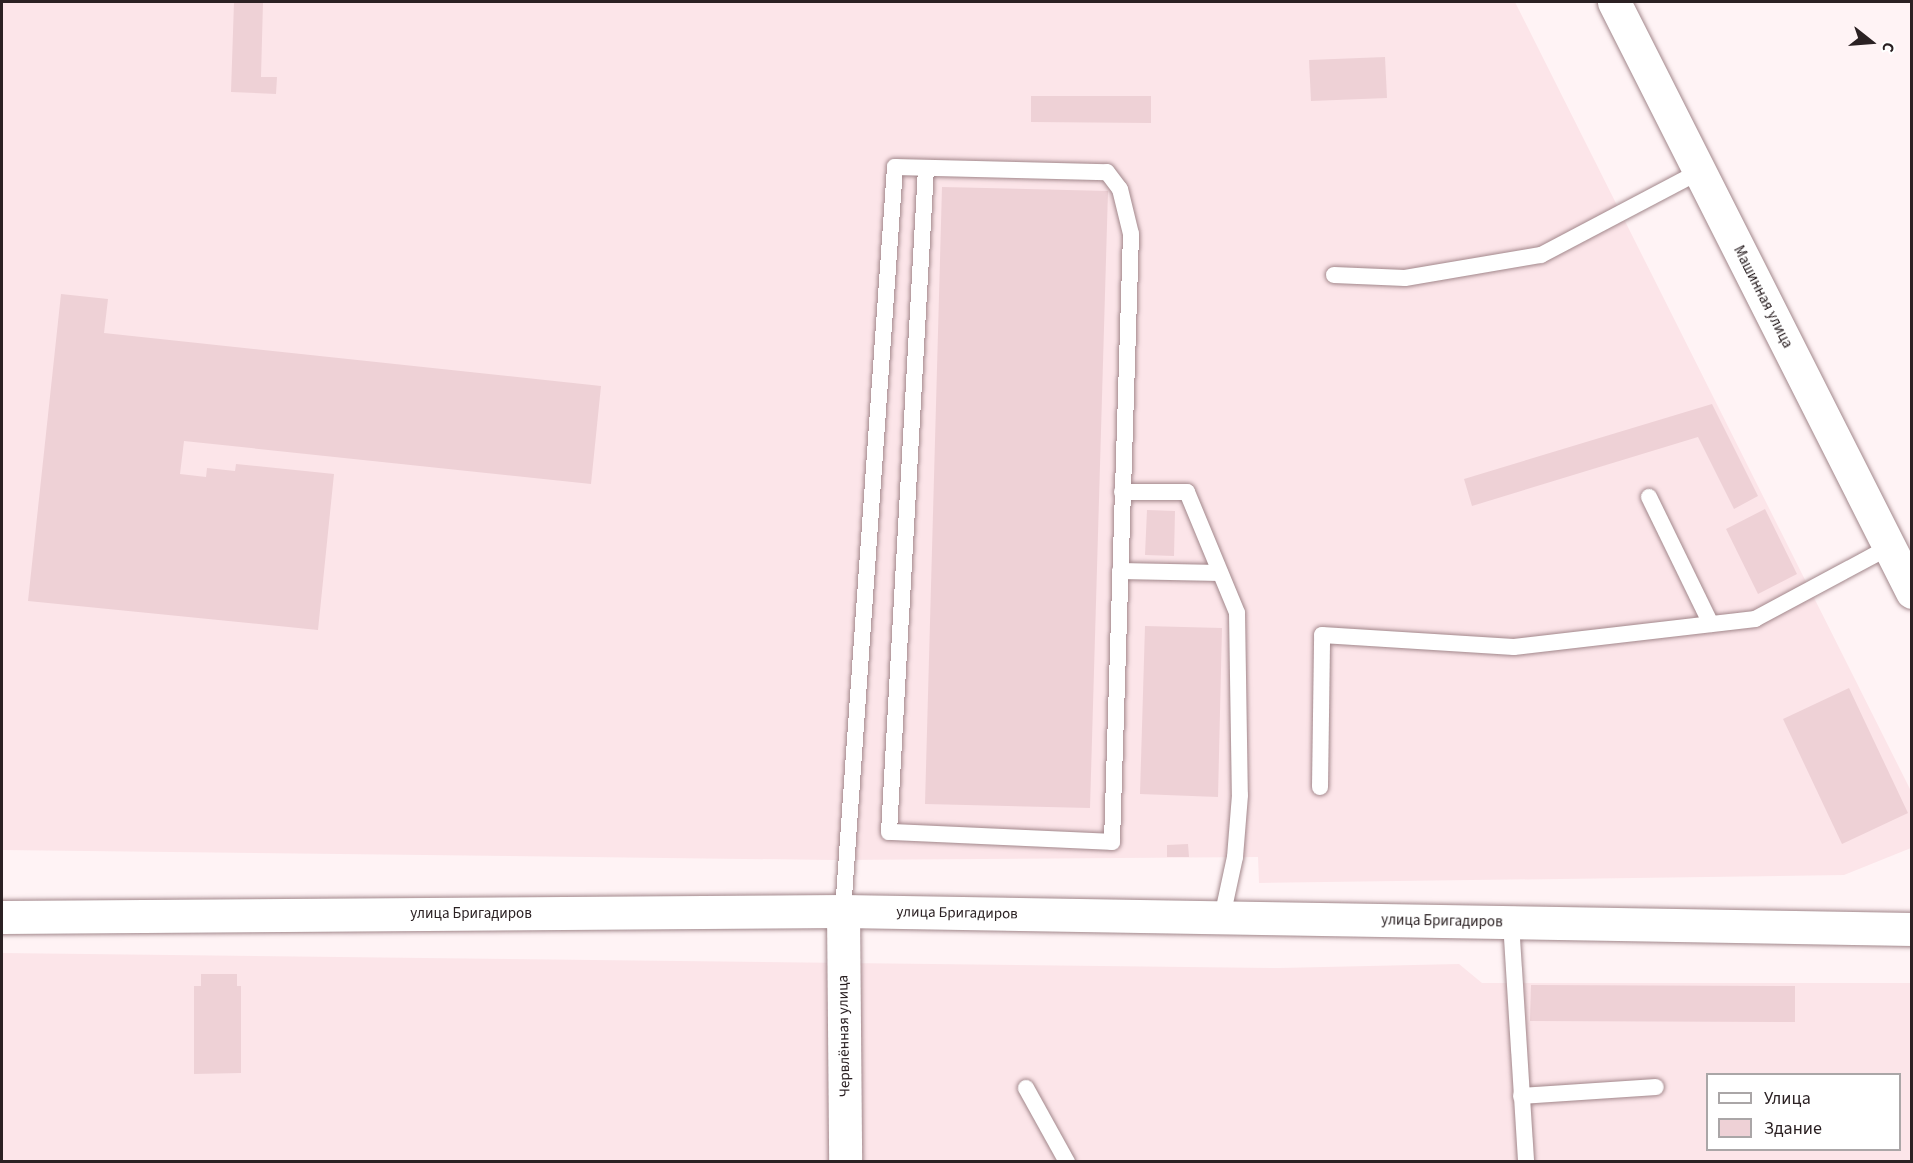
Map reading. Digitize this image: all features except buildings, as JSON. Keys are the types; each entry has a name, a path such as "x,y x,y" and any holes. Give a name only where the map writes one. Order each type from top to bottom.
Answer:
{"street":[{"name":"Машинная улица","path":"1614,2 1911,592"},
{"name":"улица Бригадиров","path":"2,917 843,911 1911,929"},
{"name":"Червлённая улица","path":"843,911 845,1161"}],"lane":[{"path":"843,911 895,167 1107,172 1120,189 1131,234 1112,842 889,832 926,169"},
{"path":"1334,275 1405,278 1541,255 1700,171"},
{"path":"1122,492 1187,492 1237,613 1240,795 1236,856 1222,917"},
{"path":"1649,497 1711,624"},
{"path":"1320,787 1322,635 1514,647 1755,619 1889,547"},
{"path":"1120,571 1220,573"},
{"path":"1511,922 1526,1161"},
{"path":"1521,1096 1656,1087"},
{"path":"1026,1088 1067,1161"}],"shaded area":[{"path":"2,2 1515,2 1912,793 1911,848 1844,875 1259,883 1258,857 835,860 2,850"},
{"path":"2,953 1279,968 1459,964 1482,983 1911,983 1911,1161 2,1161"}]}
